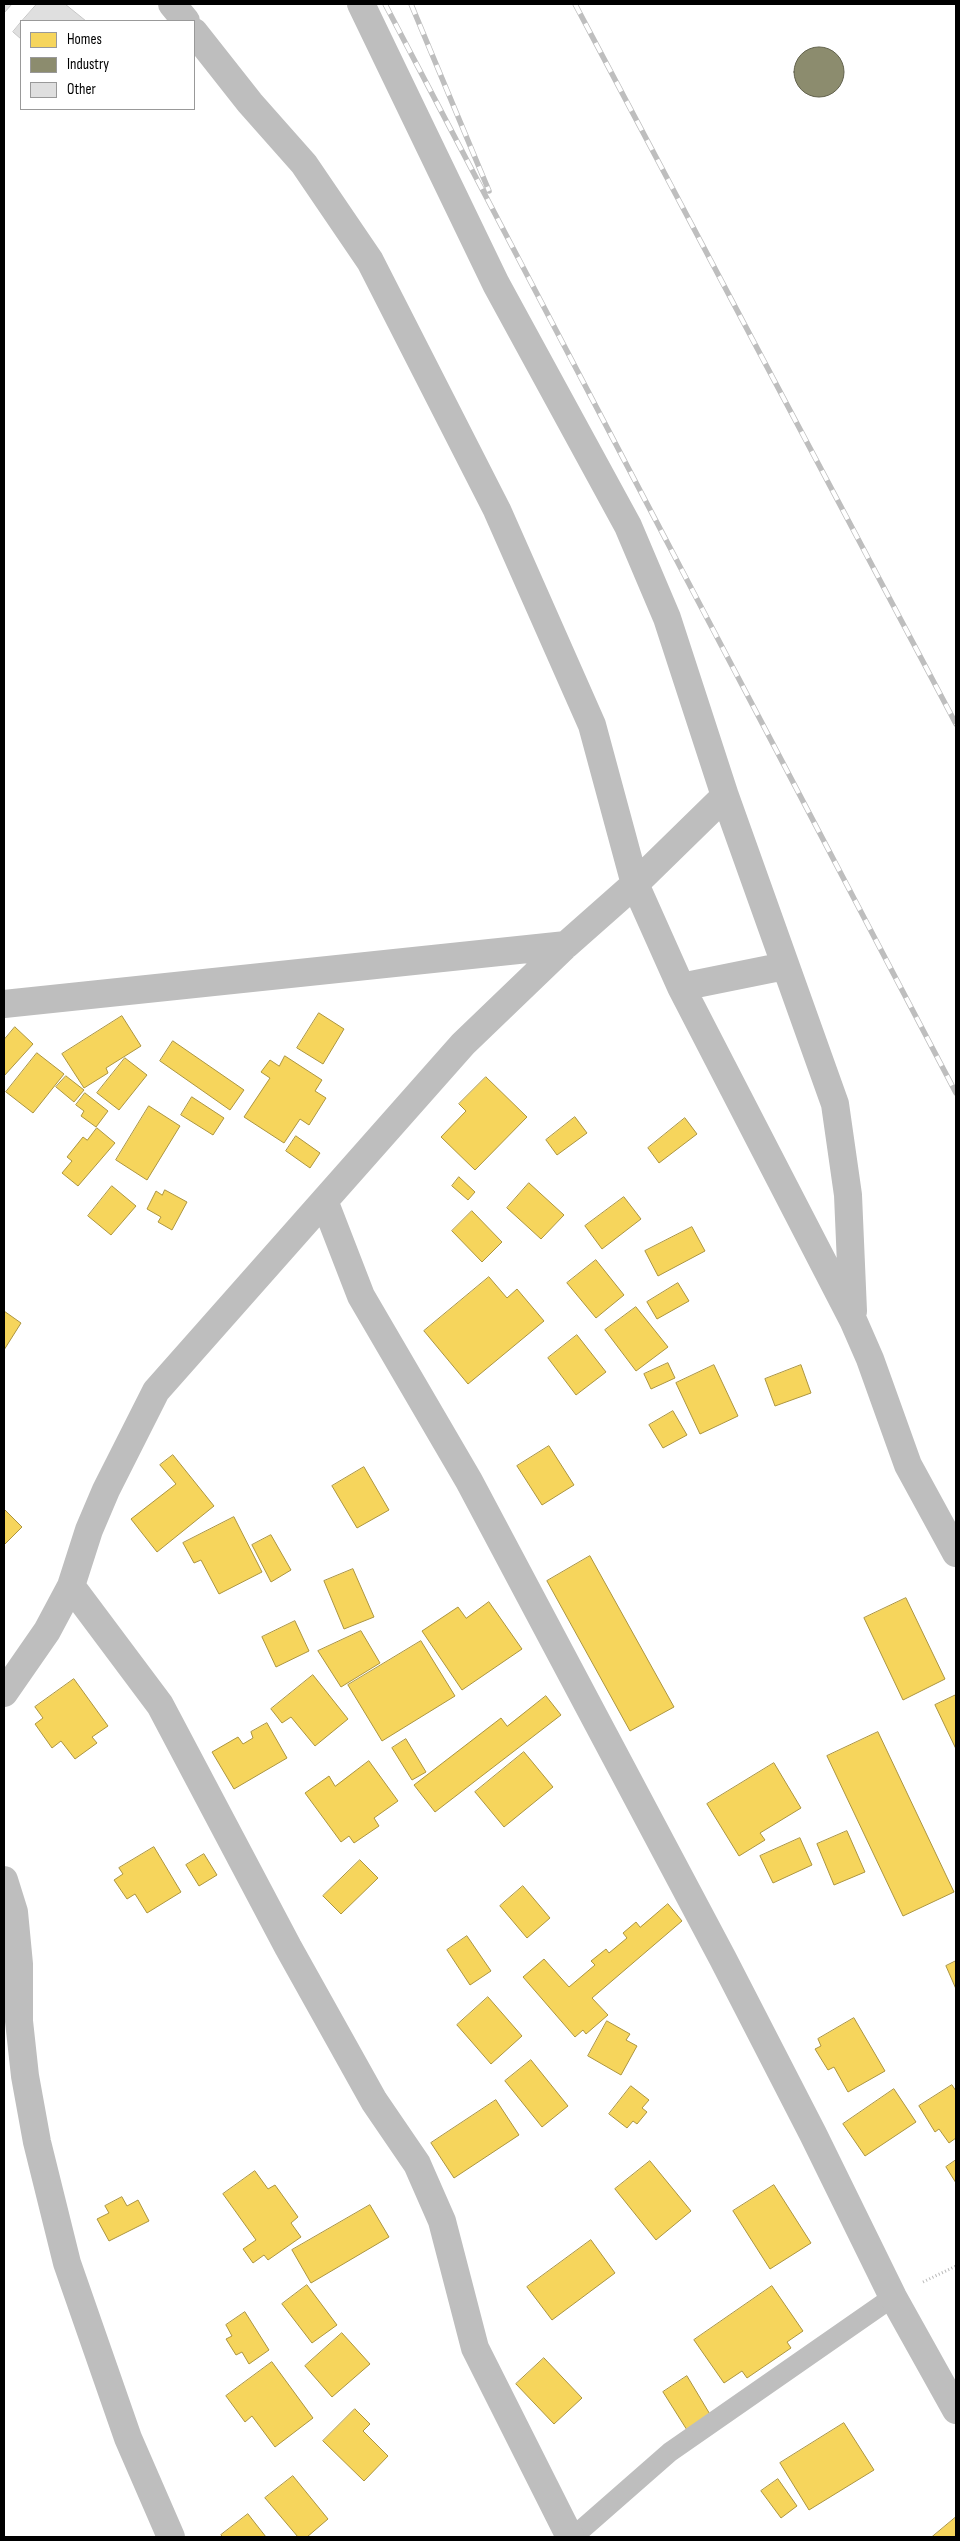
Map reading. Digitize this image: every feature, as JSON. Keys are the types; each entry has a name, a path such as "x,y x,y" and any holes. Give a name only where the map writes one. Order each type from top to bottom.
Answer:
{"street":[{"path":"172,4 185,20"},
{"path":"361,4 496,284 628,526 666,618 725,796 768,912 834,1104 848,1195 853,1320"},
{"path":"195,33 250,103 304,164 370,261 498,510 592,725 635,884 681,987 853,1320 870,1359 908,1465 956,1553"},
{"path":"4,1692 47,1631 71,1586 89,1530 106,1490 156,1391 463,1044 566,945 635,884 725,796"},
{"path":"4,1004 566,945"},
{"path":"681,987 785,966"},
{"path":"324,1203 361,1296 469,1481 723,1960 813,2134 893,2297 956,2410"},
{"path":"71,1586 160,1705 288,1947 374,2101 417,2164 442,2221 474,2348 572,2537"},
{"path":"4,1880 15,1921 19,1964 19,2021 25,2076 37,2142 65,2254 128,2438 171,2537"}],"lane":[{"path":"572,2537 670,2452 893,2297"}],"building: Homes":[{"path":"319,1013 344,1029 323,1064 297,1048"},
{"path":"122,1016 141,1046 106,1068 108,1073 84,1088 62,1054"},
{"path":"15,1027 33,1044 4,1076 4,1040"},
{"path":"173,1041 244,1090 230,1110 160,1061"},
{"path":"37,1053 64,1074 33,1113 6,1092"},
{"path":"285,1056 322,1080 315,1091 326,1098 309,1125 300,1119 284,1143 244,1117 270,1078 261,1072 270,1060 279,1066"},
{"path":"125,1058 147,1075 119,1110 97,1093"},
{"path":"66,1076 84,1090 74,1102 56,1087"},
{"path":"486,1077 527,1117 475,1170 441,1137 466,1111 459,1104"},
{"path":"85,1093 108,1111 96,1127 81,1116 84,1111 76,1105"},
{"path":"192,1097 224,1118 213,1135 181,1115"},
{"path":"149,1106 180,1126 147,1180 116,1160"},
{"path":"575,1117 587,1133 557,1155 546,1140"},
{"path":"685,1118 697,1134 659,1163 648,1148"},
{"path":"97,1128 115,1143 78,1186 62,1173 72,1161 67,1157 83,1137 87,1140"},
{"path":"296,1136 320,1153 310,1168 286,1151"},
{"path":"459,1177 475,1192 468,1200 452,1186"},
{"path":"529,1183 564,1215 541,1239 507,1208"},
{"path":"112,1186 136,1206 111,1235 88,1216"},
{"path":"165,1190 187,1202 172,1230 158,1222 161,1217 147,1209 156,1191 162,1195"},
{"path":"624,1197 641,1219 602,1249 585,1226"},
{"path":"472,1211 502,1242 482,1262 452,1231"},
{"path":"692,1227 705,1251 658,1276 645,1251"},
{"path":"596,1260 624,1295 596,1318 567,1283"},
{"path":"489,1277 507,1298 517,1289 544,1321 468,1384 424,1331"},
{"path":"678,1283 689,1301 657,1319 647,1302"},
{"path":"636,1307 668,1347 636,1371 605,1330"},
{"path":"4,1311 21,1323 4,1350"},
{"path":"577,1335 606,1372 576,1395 548,1358"},
{"path":"668,1363 675,1378 651,1389 644,1374"},
{"path":"714,1365 738,1416 700,1434 676,1383"},
{"path":"801,1365 811,1393 775,1406 765,1379"},
{"path":"673,1411 687,1435 663,1448 649,1425"},
{"path":"549,1446 574,1485 542,1505 517,1466"},
{"path":"173,1455 214,1506 157,1552 131,1519 176,1484 160,1465"},
{"path":"364,1467 389,1510 357,1528 332,1486"},
{"path":"4,1509 22,1527 4,1545"},
{"path":"234,1517 262,1572 219,1594 201,1560 194,1563 183,1543"},
{"path":"271,1535 291,1570 271,1582 252,1545"},
{"path":"590,1556 674,1707 630,1731 547,1581"},
{"path":"353,1569 374,1617 344,1629 324,1581"},
{"path":"906,1598 945,1679 903,1700 864,1618"},
{"path":"489,1602 522,1649 462,1690 422,1631 458,1607 466,1618"},
{"path":"295,1621 309,1651 276,1667 262,1637"},
{"path":"361,1631 380,1663 341,1687 318,1651"},
{"path":"421,1641 455,1696 382,1741 348,1685"},
{"path":"313,1675 348,1719 315,1746 291,1717 282,1723 271,1709"},
{"path":"74,1679 108,1726 92,1737 97,1743 75,1759 61,1741 52,1748 35,1724 43,1718 35,1707"},
{"path":"956,1695 956,1749 935,1705"},
{"path":"546,1696 561,1715 435,1812 414,1785 501,1718 507,1726"},
{"path":"267,1723 287,1758 234,1789 212,1752 238,1737 243,1744 253,1738 251,1732"},
{"path":"878,1732 954,1892 903,1916 827,1756"},
{"path":"406,1739 426,1772 412,1780 392,1748"},
{"path":"524,1752 553,1787 504,1827 475,1792"},
{"path":"369,1761 398,1801 374,1818 379,1826 354,1843 349,1836 341,1842 305,1793 329,1776 335,1786"},
{"path":"774,1763 801,1808 760,1833 765,1840 739,1856 707,1804"},
{"path":"847,1831 865,1872 834,1885 817,1844"},
{"path":"800,1838 812,1865 773,1883 760,1856"},
{"path":"154,1847 181,1892 147,1913 135,1894 127,1899 114,1880 123,1874 119,1868"},
{"path":"204,1854 217,1875 199,1886 186,1865"},
{"path":"360,1860 378,1878 341,1914 323,1896"},
{"path":"523,1886 550,1918 527,1938 500,1906"},
{"path":"668,1904 682,1921 592,1998 608,2015 586,2034 583,2030 575,2037 523,1977 544,1959 569,1987 595,1965 591,1961 606,1949 609,1953 627,1938 623,1933 636,1922 640,1927"},
{"path":"467,1936 491,1971 470,1985 447,1950"},
{"path":"956,1961 956,1989 946,1966"},
{"path":"488,1997 522,2036 491,2064 457,2025"},
{"path":"854,2018 885,2071 848,2092 834,2067 828,2070 815,2049 821,2046 818,2039"},
{"path":"607,2021 630,2034 626,2040 637,2046 621,2075 588,2056"},
{"path":"531,2060 568,2106 542,2127 505,2081"},
{"path":"952,2085 956,2091 956,2138 949,2143 939,2129 935,2132 919,2106"},
{"path":"631,2086 649,2100 642,2108 647,2112 637,2124 633,2121 627,2128 609,2114"},
{"path":"894,2089 916,2122 865,2156 843,2124"},
{"path":"496,2100 519,2135 454,2178 431,2143"},
{"path":"956,2160 956,2183 946,2167"},
{"path":"650,2161 691,2211 656,2240 615,2189"},
{"path":"255,2171 268,2189 275,2185 298,2217 291,2223 301,2237 268,2260 264,2255 253,2263 243,2249 256,2240 223,2194"},
{"path":"774,2185 811,2243 770,2269 733,2211"},
{"path":"122,2197 127,2206 138,2200 149,2221 109,2241 97,2219 109,2213 105,2206"},
{"path":"370,2205 389,2237 311,2283 292,2250"},
{"path":"591,2240 615,2273 552,2320 527,2287"},
{"path":"307,2285 337,2325 312,2343 282,2304"},
{"path":"772,2286 803,2331 787,2342 791,2348 747,2378 742,2371 724,2383 694,2340"},
{"path":"245,2312 269,2350 249,2364 242,2352 236,2355 226,2339 232,2336 226,2325"},
{"path":"342,2333 370,2364 332,2397 305,2366"},
{"path":"544,2358 582,2398 554,2424 516,2384"},
{"path":"272,2362 313,2418 275,2447 252,2416 245,2422 226,2396"},
{"path":"687,2376 711,2416 687,2430 663,2392"},
{"path":"355,2409 370,2424 363,2431 388,2456 364,2481 323,2441"},
{"path":"844,2423 874,2470 809,2510 780,2463"},
{"path":"293,2476 328,2519 307,2537 298,2537 265,2498"},
{"path":"778,2479 797,2506 781,2518 761,2491"},
{"path":"248,2514 266,2537 223,2537 221,2535"},
{"path":"956,2517 956,2537 932,2537"}],"building: Industry":[{"path":"814,47 824,47 837,54 844,67 844,77 837,90 824,97 814,97 805,93 798,86 794,77 794,67 798,58 805,51"}],"building: Other":[{"path":"4,4 12,4 4,13"},
{"path":"37,4 65,4 85,20 23,20"},
{"path":"20,23 20,38 13,32"}],"railway":[{"path":"385,4 956,1093"},
{"path":"411,4 489,191"},
{"path":"575,4 956,724"}]}
